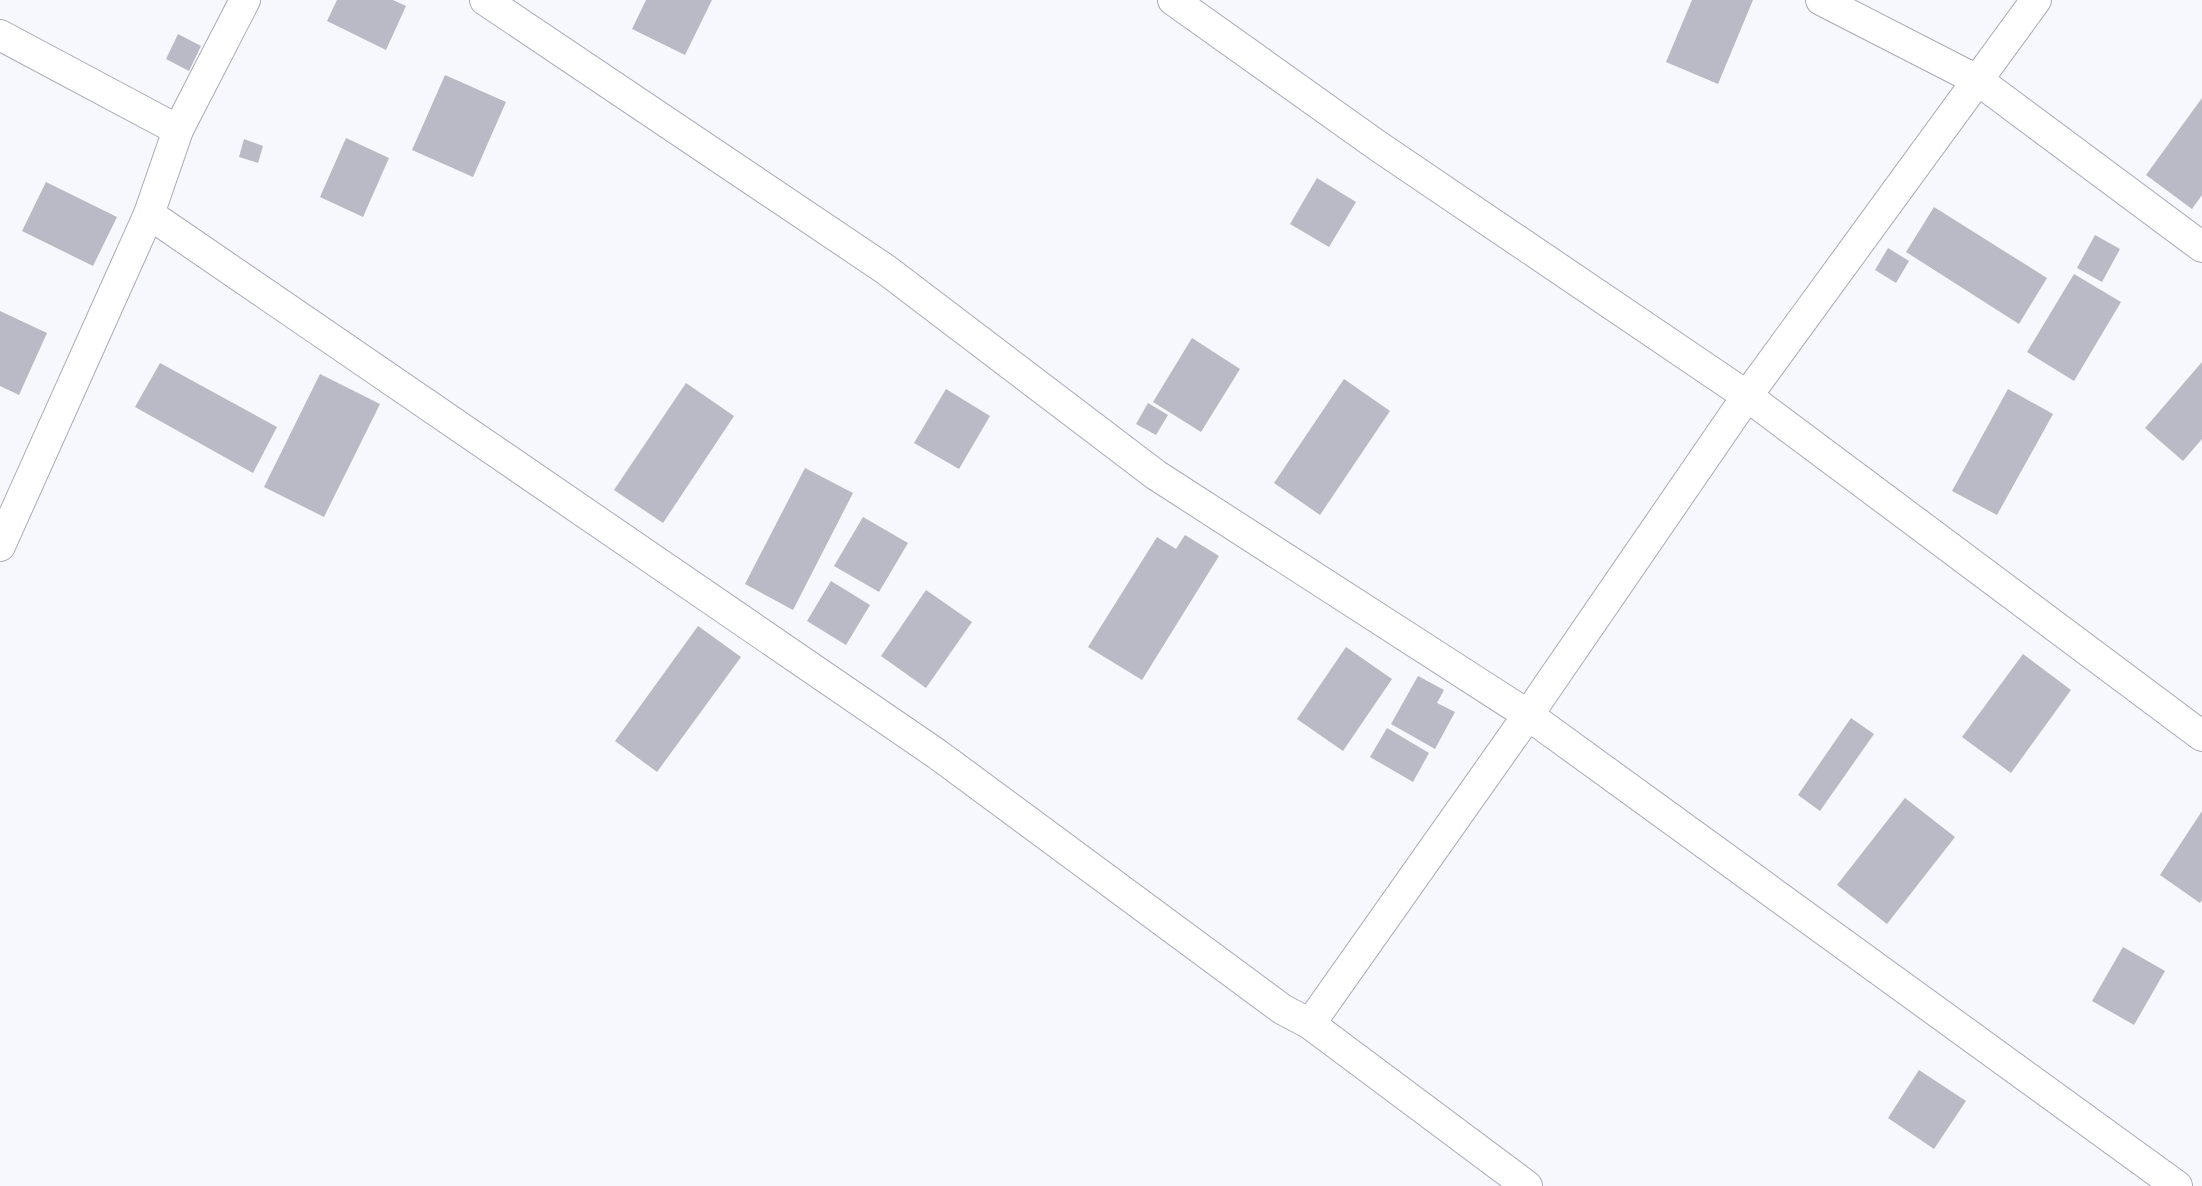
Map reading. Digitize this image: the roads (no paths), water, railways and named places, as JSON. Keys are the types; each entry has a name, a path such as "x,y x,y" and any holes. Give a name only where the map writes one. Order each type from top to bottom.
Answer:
{"street":[{"path":"0,546 149,214 178,130 245,0"},
{"path":"485,0 885,268 1156,475 1528,715 2177,1186"},
{"path":"1173,0 1378,146 1747,396 2202,736"},
{"path":"1821,0 1979,80 2202,247"},
{"path":"1310,1024 1528,715 1747,396 2036,0"},
{"path":"0,36 178,130"},
{"path":"149,214 937,754 1282,1009 1310,1024 1527,1186"}]}
